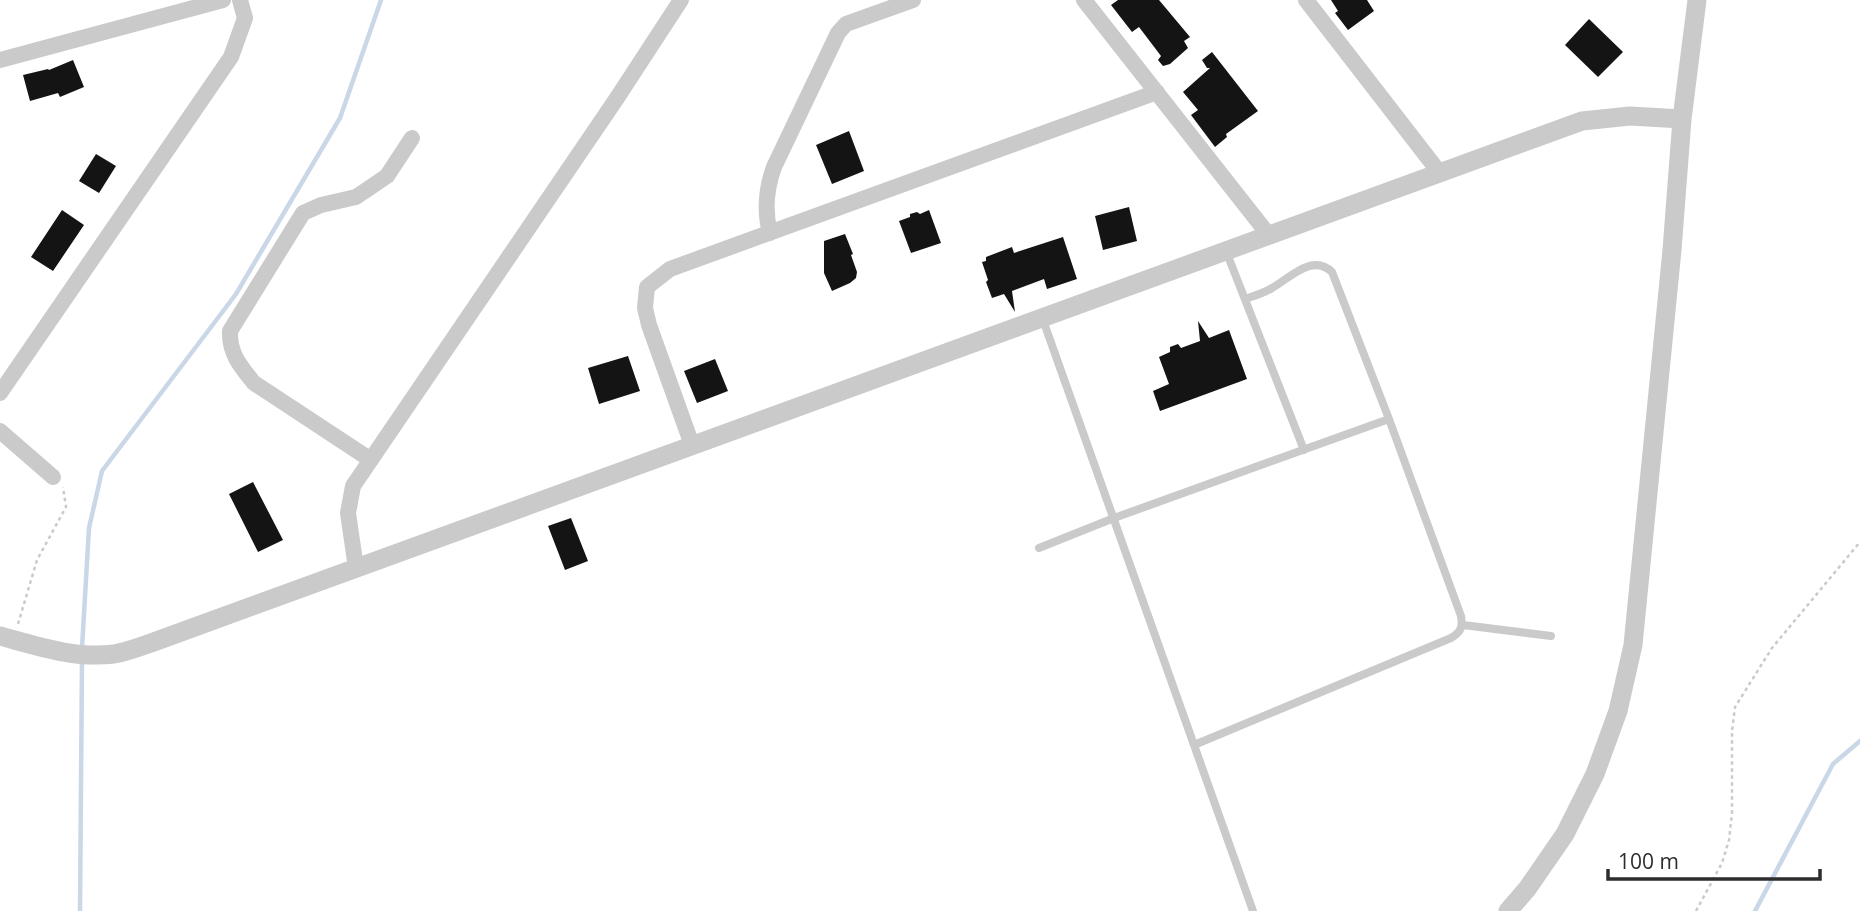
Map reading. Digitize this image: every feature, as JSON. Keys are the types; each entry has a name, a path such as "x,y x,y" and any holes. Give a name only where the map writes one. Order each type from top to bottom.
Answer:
{"street":[{"path":"0,60 223,0"},
{"path":"0,393 231,57 245,18 240,0"},
{"path":"356,568 348,513 353,486 681,0"},
{"path":"770,233 766,217 771,174 838,33 846,24 914,0"},
{"path":"1084,0 1268,234"},
{"path":"1306,0 1439,172"},
{"path":"1508,911 1527,889 1565,834 1595,774 1618,711 1633,645 1682,119 1697,0"},
{"path":"692,445 645,308 647,288 670,269 1157,93"},
{"path":"6,638 62,652 99,655 151,643 1582,121 1630,116 1682,119"},
{"path":"371,460 254,383 240,366 229,343 230,331 303,213 321,205 356,197 387,176 412,138"},
{"path":"0,431 53,477"}],"lane":[{"path":"1226,250 1304,450"},
{"path":"1194,745 1451,638 1459,634 1463,625 1389,419 1332,272 1321,265 1307,267 1289,275 1271,289 1245,299"},
{"path":"1042,317 1253,911"},
{"path":"1039,548 1389,419"},
{"path":"1463,625 1551,636"}],"path":[{"path":"6,638 37,560 66,507 64,488 53,477"},
{"path":"1696,911 1722,863 1729,840 1735,707 1772,648 1860,542"}],"building":[{"path":"1118,0 1159,0 1190,37 1184,41 1188,48 1170,64 1163,66 1158,60 1161,56 1139,27 1132,32 1111,5"},
{"path":"1331,0 1367,0 1374,11 1348,30 1335,13 1338,11"},
{"path":"1589,19 1623,52 1598,77 1565,45"},
{"path":"1212,52 1258,111 1226,134 1227,137 1215,147 1191,115 1198,110 1183,92 1210,68 1207,68 1202,60"},
{"path":"73,60 84,87 60,97 58,93 30,101 23,75 49,70"},
{"path":"849,131 864,171 832,184 816,145"},
{"path":"96,154 116,166 99,193 79,181"},
{"path":"1129,207 1137,241 1103,250 1095,216"},
{"path":"62,210 84,225 53,271 31,257"},
{"path":"929,210 941,243 911,253 899,221 910,217 910,214"},
{"path":"845,234 853,254 851,255 857,272 856,278 832,291 824,273 824,241"},
{"path":"1063,237 1077,279 1047,289 1044,279 1012,291 1015,312 1004,294 992,298 982,262 986,261 986,257 1012,247 1014,253"},
{"path":"1198,321 1209,338 1229,330 1247,379 1160,411 1153,391 1169,384 1159,357 1170,352 1170,347 1178,344 1181,348 1200,341"},
{"path":"628,356 640,391 599,404 588,368"},
{"path":"715,359 728,391 697,403 684,371"},
{"path":"253,482 283,540 258,552 229,494"},
{"path":"571,518 588,561 565,570 548,526"}],"waterway":[{"path":"82,648 89,528 102,471 236,294 340,118 381,0"},
{"path":"80,911 82,660"},
{"path":"1755,911 1833,764 1860,741"}]}
